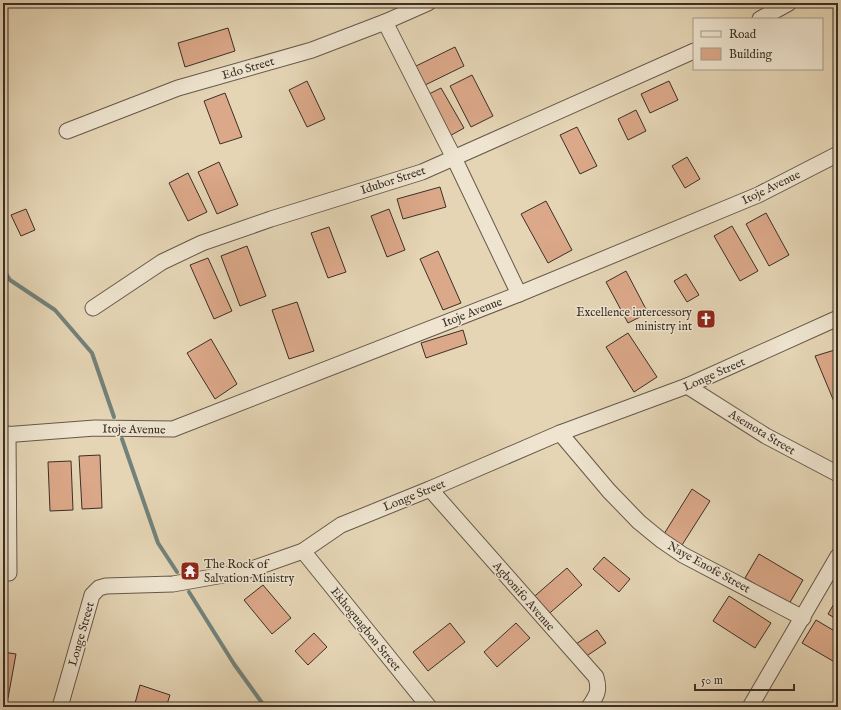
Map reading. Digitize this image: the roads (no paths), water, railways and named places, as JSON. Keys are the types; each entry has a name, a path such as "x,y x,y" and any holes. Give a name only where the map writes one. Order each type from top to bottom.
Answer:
{"street":[{"name":"Edo Street","path":"67,131 178,88 312,50 385,22 428,3"},
{"path":"762,18 789,3"},
{"path":"385,22 454,158 519,294"},
{"name":"Idubor Street","path":"93,308 162,262 202,242 422,172 693,51"},
{"name":"Itoje Avenue","path":"5,435 95,428 173,429 519,294 758,195 838,154"},
{"name":"Longe Street","path":"60,707 92,595 99,588 106,586 172,584 246,571 303,551 340,525 430,489 560,433 687,386 838,318"},
{"name":"Asemota Street","path":"687,386 766,436 838,474"},
{"name":"Naye Enofe Street","path":"560,433 609,491 639,522 661,540 683,555 803,618"},
{"path":"5,435 9,573"},
{"name":"Agbonifo Avenue","path":"430,489 596,677 599,687 596,696 589,707"},
{"name":"Ekhoguagbon Street","path":"303,551 429,707"},
{"path":"750,707 838,556"}],"waterway":[{"path":"3,269 10,280 55,310 92,353 114,417"},
{"path":"122,439 158,543 177,572"},
{"path":"189,592 234,664 265,707"}],"place":[{"name":"Excellence intercessory ministry int","path":"706,319"},
{"name":"The Rock of Salvation Ministry","path":"190,571"}]}
